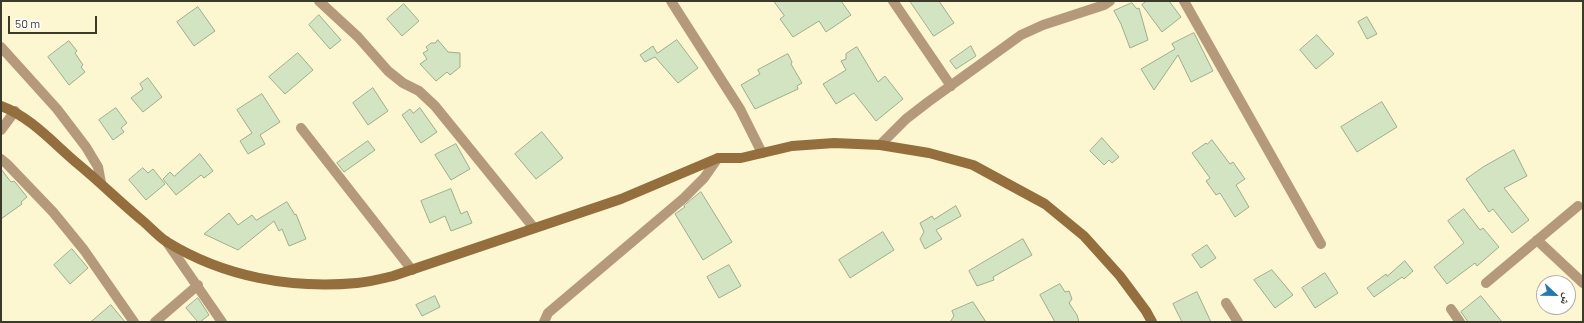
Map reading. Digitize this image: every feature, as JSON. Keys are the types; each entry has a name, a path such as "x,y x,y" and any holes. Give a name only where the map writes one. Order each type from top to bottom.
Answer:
{"main road":[{"path":"1,106 15,111 45,135 166,241 195,257 225,269 261,279 287,283 327,285 359,283 393,276 621,199 718,158 741,158 792,146 834,143 880,145 929,153 972,165 1045,204 1084,236 1120,276 1146,311 1152,322"}],"street":[{"path":"319,1 358,37 388,71 403,83 419,91 435,106 534,228"},
{"path":"671,1 740,110 762,153"},
{"path":"892,1 951,86"},
{"path":"880,145 906,119 1021,35 1043,25 1104,5 1110,1"},
{"path":"1184,1 1321,244"},
{"path":"1,46 58,109 86,147 98,167 100,182"},
{"path":"1,130 15,111"},
{"path":"301,128 412,270"},
{"path":"544,322 548,313 684,198 704,178 718,158"},
{"path":"1,159 8,164 53,212 84,250 134,322"},
{"path":"1486,282 1578,206"},
{"path":"1537,240 1583,283"},
{"path":"166,241 198,285 222,322"},
{"path":"155,322 198,285"},
{"path":"1226,303 1238,322"},
{"path":"1451,309 1460,322"}],"building":[{"path":"774,1 841,1 851,15 826,32 819,21 793,37 780,19 784,16"},
{"path":"910,1 939,1 954,23 934,36"},
{"path":"1147,1 1169,1 1181,17 1162,32 1142,5"},
{"path":"1132,3 1137,9 1139,8 1148,40 1130,48 1121,24 1114,11"},
{"path":"404,4 419,21 402,36 387,19"},
{"path":"198,7 215,31 194,46 177,22"},
{"path":"319,15 341,40 330,49 309,25"},
{"path":"1367,17 1377,34 1367,39 1358,22"},
{"path":"1194,33 1213,71 1191,82 1178,55 1154,90 1141,69 1175,49 1172,44"},
{"path":"1317,35 1334,54 1316,69 1300,50"},
{"path":"438,40 448,52 460,53 460,67 450,75 447,72 436,81 420,64 427,59 423,53 428,50 426,47"},
{"path":"677,40 698,68 678,83 655,57 645,62 640,55 653,46 657,53"},
{"path":"69,41 77,51 75,53 83,65 81,67 85,72 69,85 48,57"},
{"path":"971,46 976,56 956,69 950,61"},
{"path":"857,47 878,82 885,76 903,99 876,121 854,93 836,104 823,84 846,70 841,61 846,59 846,54"},
{"path":"298,53 313,70 285,94 269,77"},
{"path":"788,54 792,62 791,64 802,83 797,86 798,89 755,109 741,85 760,74 758,70"},
{"path":"148,78 162,97 143,112 131,98 143,89 140,84"},
{"path":"373,88 388,111 368,125 353,103"},
{"path":"262,94 280,122 260,135 265,144 248,154 240,141 252,133 237,110"},
{"path":"1382,102 1397,127 1357,152 1341,127"},
{"path":"116,108 127,123 121,128 124,132 113,140 99,120"},
{"path":"420,108 437,132 421,143 402,115 410,109 413,113"},
{"path":"542,132 563,158 536,179 515,154"},
{"path":"1102,138 1119,157 1112,163 1109,160 1104,165 1090,151"},
{"path":"1212,140 1230,164 1233,162 1245,179 1236,185 1249,207 1235,217 1220,193 1216,195 1206,181 1210,178 1192,153"},
{"path":"368,141 375,150 344,172 337,163"},
{"path":"456,144 470,169 451,180 435,155"},
{"path":"1514,150 1527,176 1504,188 1529,220 1512,233 1493,209 1489,212 1466,179 1483,167"},
{"path":"200,154 213,171 204,178 201,175 176,195 163,179 170,172 174,176"},
{"path":"143,168 148,173 153,169 165,184 146,200 129,180"},
{"path":"1,169 11,182 14,181 27,197 21,202 22,204 1,219"},
{"path":"451,189 461,214 467,211 472,223 451,231 445,216 430,223 421,201"},
{"path":"701,192 732,242 703,260 675,214"},
{"path":"287,202 295,215 296,214 306,239 289,246 282,229 279,231 274,221 238,250 204,234 229,213 238,225 252,215 256,220"},
{"path":"956,206 961,216 936,230 942,239 925,249 920,239 924,232 920,223 932,216 934,219"},
{"path":"1464,209 1480,230 1483,228 1499,247 1477,266 1475,263 1447,284 1434,267 1464,243 1448,221"},
{"path":"883,232 894,250 850,278 839,260"},
{"path":"1023,239 1032,255 993,277 994,280 977,286 969,271"},
{"path":"1207,245 1216,258 1201,268 1192,255"},
{"path":"72,249 88,268 70,284 54,265"},
{"path":"1405,261 1413,271 1404,279 1402,277 1374,297 1367,288 1386,274 1387,276"},
{"path":"729,265 741,286 719,298 707,277"},
{"path":"1272,270 1293,295 1275,308 1254,280"},
{"path":"1325,273 1338,293 1315,308 1302,288"},
{"path":"1060,284 1065,292 1069,291 1072,299 1069,303 1077,315 1079,322 1055,322 1040,295"},
{"path":"1197,292 1211,322 1182,322 1173,304"},
{"path":"435,296 440,307 422,316 416,305"},
{"path":"1481,296 1502,322 1468,322 1461,312"},
{"path":"198,298 209,315 200,322 198,322 186,308"},
{"path":"973,302 986,322 950,322 954,316 952,311"},
{"path":"111,305 125,322 91,322"}]}
